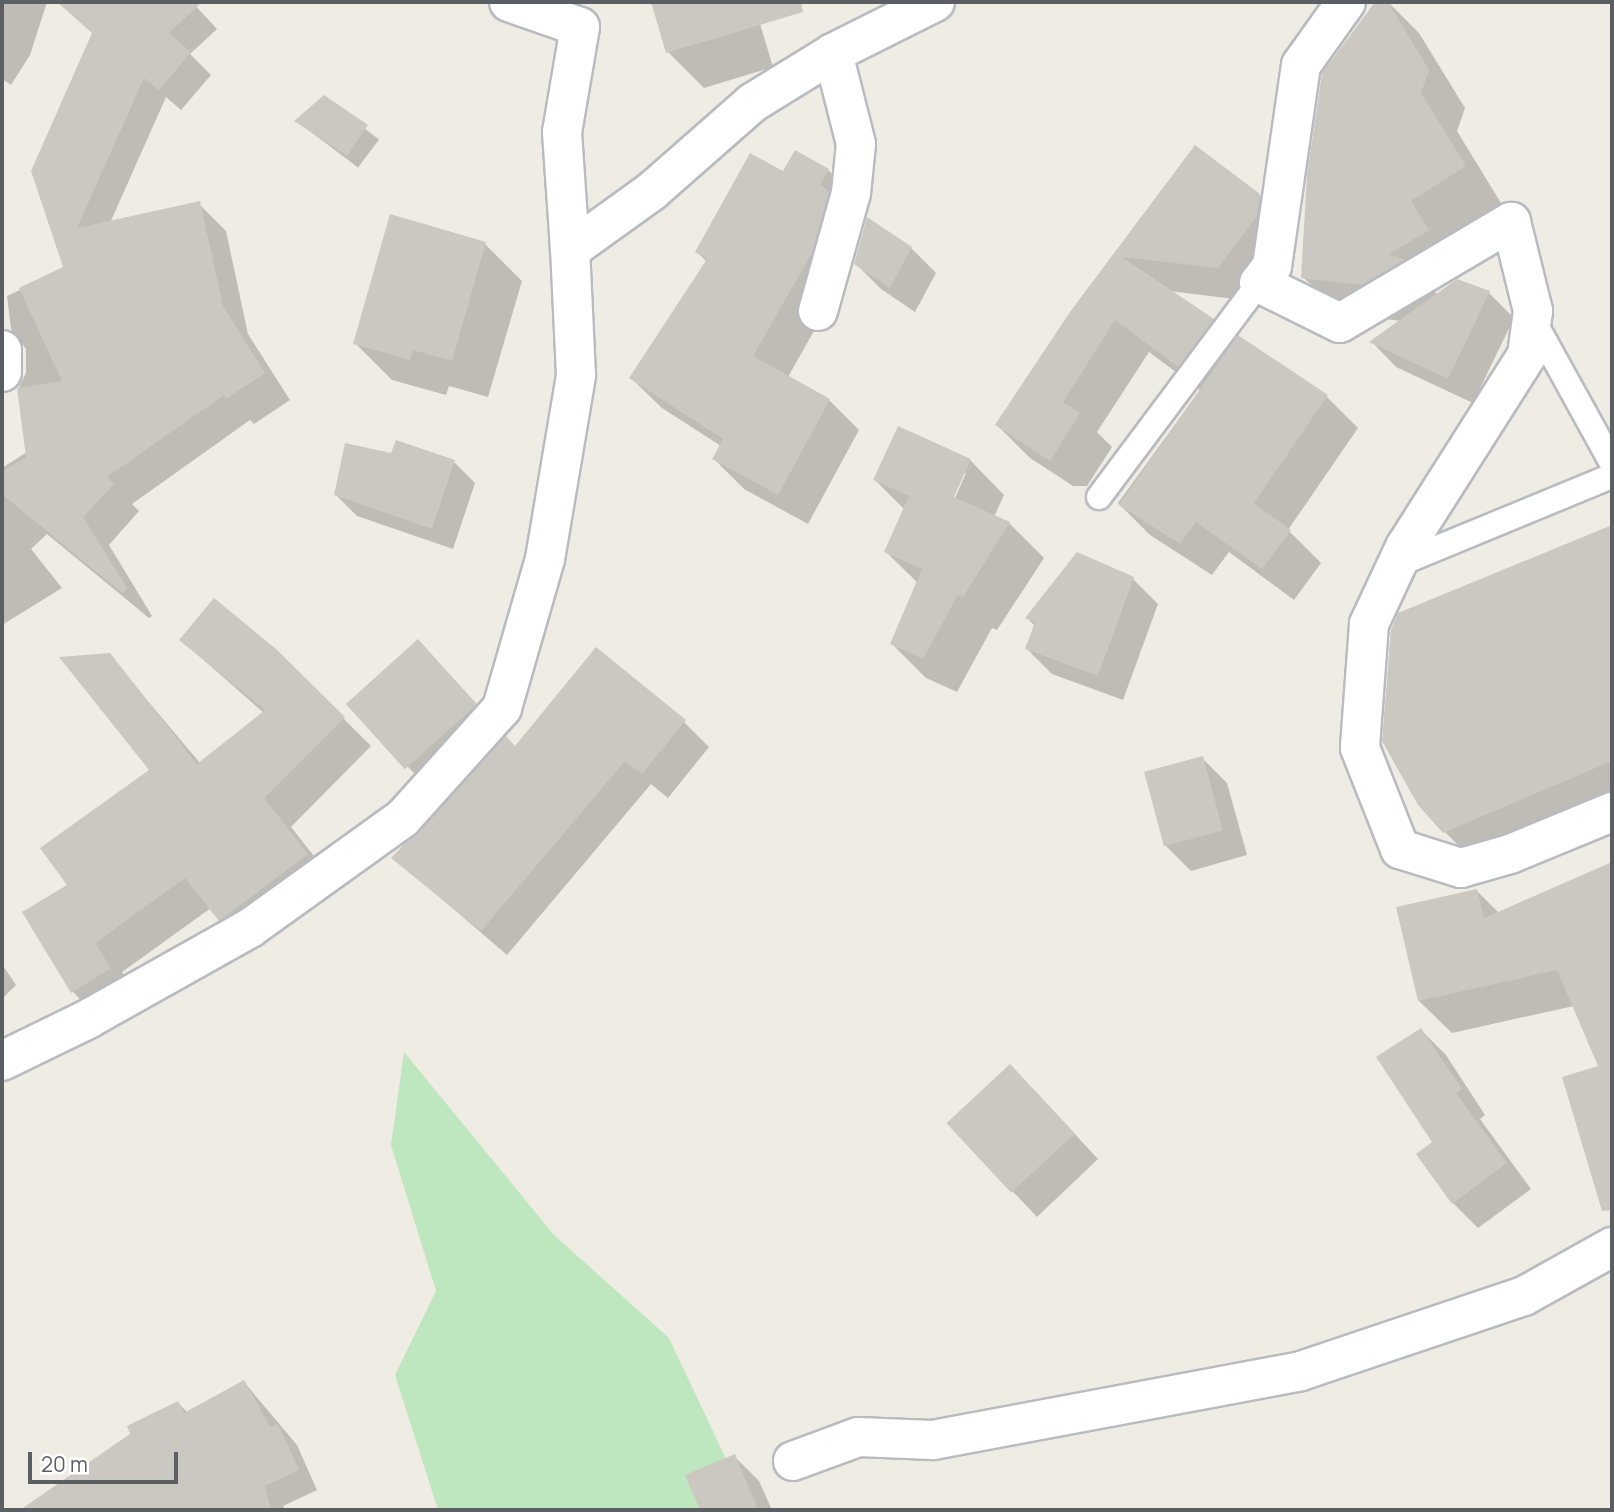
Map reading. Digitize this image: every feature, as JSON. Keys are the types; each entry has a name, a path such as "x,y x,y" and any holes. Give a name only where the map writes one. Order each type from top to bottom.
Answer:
{"street":[{"path":"2,1061 88,1019 250,928 403,818 502,708 545,559 576,375 562,132 580,27 509,2"},
{"path":"570,250 652,191 752,103 833,53 935,2"},
{"path":"1346,2 1301,65 1272,265 1259,283 1340,323 1511,222 1532,318 1527,355 1396,565 1369,624 1360,748 1400,849 1461,868 1510,854 1612,812"},
{"path":"818,311 851,193 856,144 833,53"},
{"path":"2,350 2,372"},
{"path":"793,1461 858,1437 933,1440 1301,1371 1524,1296 1612,1247"}],"lane":[{"path":"1099,497 1259,283"},
{"path":"1532,318 1612,463"},
{"path":"1396,565 1612,476"}],"green space":[{"path":"404,1052 554,1235 669,1338 750,1510 438,1510 395,1375 436,1291 391,1145"}],"building":[{"path":"57,2 202,2 169,33 191,52 159,90 144,78 77,228 200,201 223,306 265,373 226,399 224,395 107,477 114,484 83,517 127,588 122,593 2,494 2,472 26,457 17,388 62,381 19,288 63,267 31,171 92,33"},
{"path":"651,2 801,2 803,12 666,53"},
{"path":"1375,2 1388,2 1429,70 1421,93 1466,166 1411,201 1429,230 1389,254 1404,260 1362,285 1301,278 1307,175 1322,73"},
{"path":"324,95 368,125 347,156 294,121"},
{"path":"1195,145 1260,194 1257,216 1218,268 1122,257 1214,319 1178,367 1115,320 1063,402 1080,413 1050,461 995,425 1070,312"},
{"path":"795,150 829,169 820,185 829,191 812,253 753,356 830,399 778,495 712,459 723,439 629,378 707,259 695,252 750,153 783,171"},
{"path":"390,214 486,242 452,361 413,350 410,360 353,344"},
{"path":"867,217 912,247 890,288 854,264"},
{"path":"1457,279 1490,291 1448,379 1369,342"},
{"path":"1238,335 1328,395 1254,503 1291,530 1262,569 1196,522 1180,544 1119,505"},
{"path":"898,426 971,459 954,497 1010,522 963,597 958,595 923,659 890,644 922,569 884,552 909,496 873,480"},
{"path":"396,440 455,460 432,529 334,495 345,443 391,453"},
{"path":"1612,525 1612,761 1443,833 1418,805 1382,741 1391,630 1398,613"},
{"path":"1077,552 1134,577 1098,676 1025,649 1035,622 1025,618"},
{"path":"214,598 276,649 345,717 264,798 308,854 219,921 185,878 95,943 111,968 71,993 22,912 67,885 40,848 149,770 59,657 110,653 197,764 265,710 179,640"},
{"path":"418,639 477,704 405,769 346,704"},
{"path":"596,647 686,720 642,774 625,761 481,931 391,858 506,736 515,746"},
{"path":"1203,756 1223,830 1164,846 1144,772"},
{"path":"1612,862 1612,1210 1602,1211 1562,1077 1598,1066 1557,970 1418,1001 1396,907 1477,889 1484,918"},
{"path":"1421,1028 1462,1089 1456,1093 1507,1163 1452,1204 1416,1154 1432,1142 1376,1057"},
{"path":"1010,1064 1075,1133 1011,1193 946,1123"},
{"path":"244,1380 270,1427 278,1424 299,1470 265,1486 271,1510 20,1510 130,1434 127,1426 178,1401 184,1413"},
{"path":"735,1454 758,1510 700,1510 685,1475"}]}
